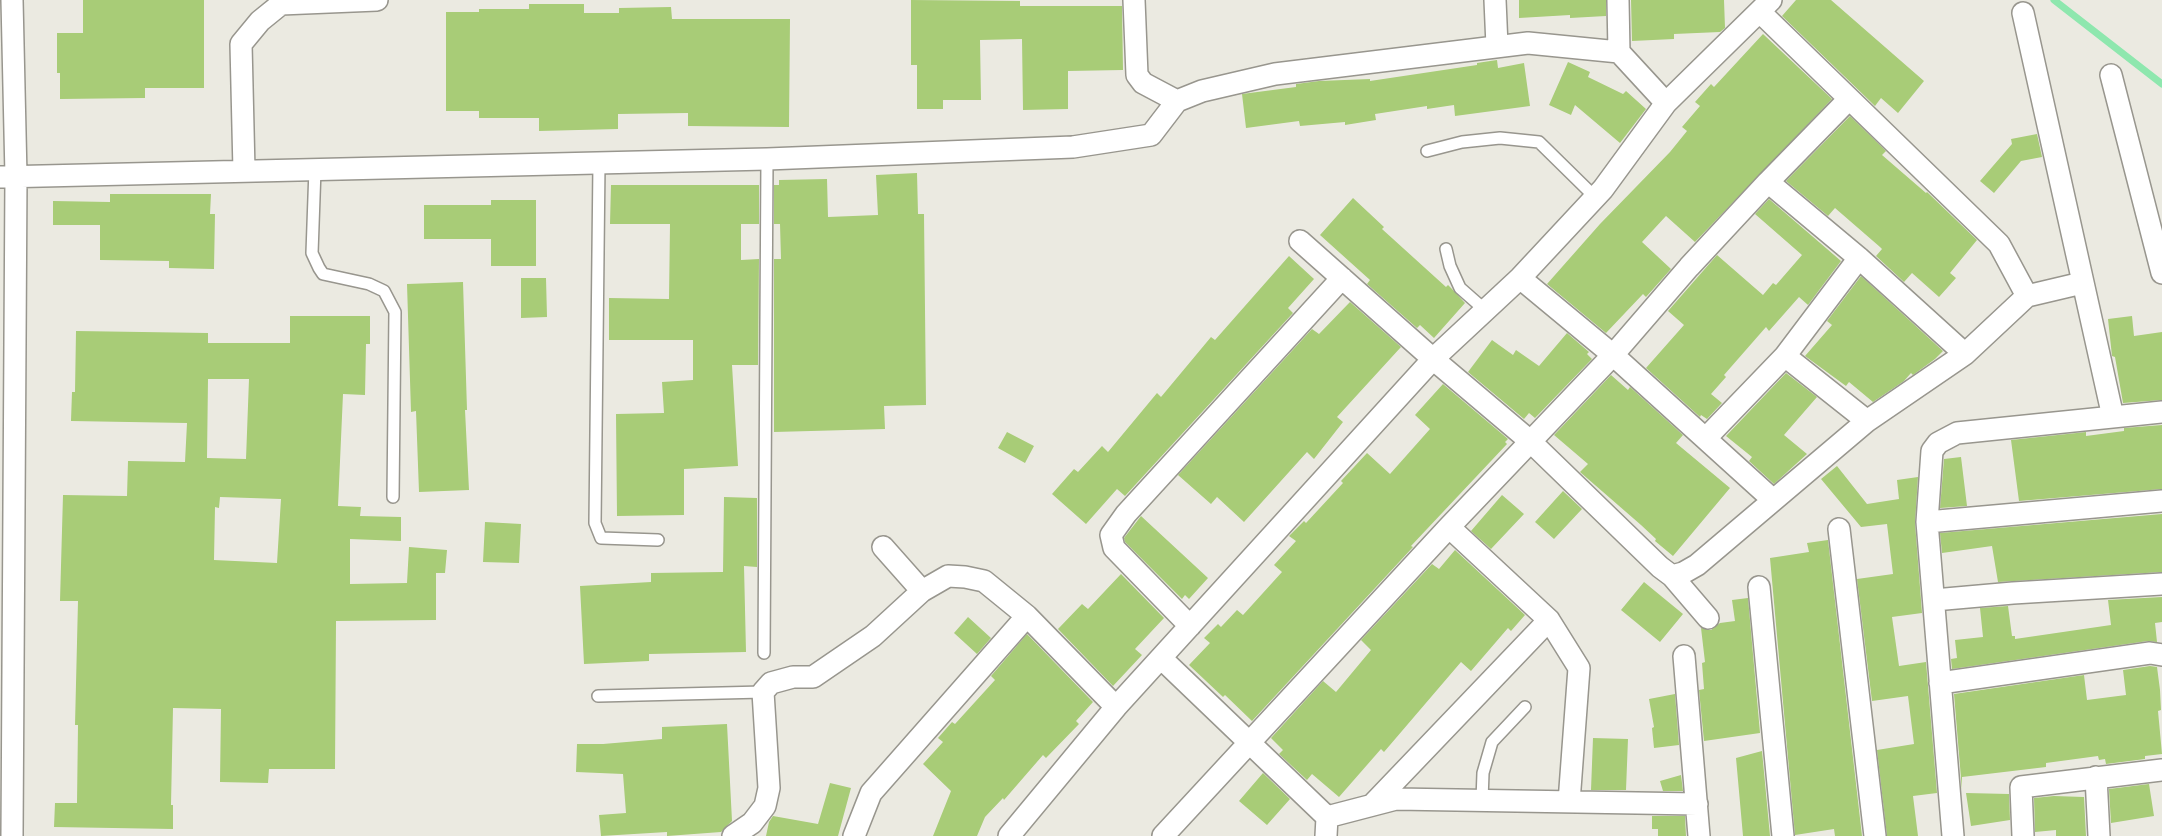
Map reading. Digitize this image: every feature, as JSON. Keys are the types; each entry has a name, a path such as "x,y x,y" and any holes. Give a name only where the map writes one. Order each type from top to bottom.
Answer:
{"street":[{"path":"12,0 8,176 12,836"},
{"path":"244,171 242,44 260,21 281,4 377,0"},
{"path":"1134,0 1136,76 1143,84 1177,102"},
{"path":"1494,0 1497,46"},
{"path":"1618,0 1620,52 1666,103"},
{"path":"1009,836 1116,707 1433,359 1520,278 1595,197 1666,103 1768,3 1849,99 1999,244 2026,296"},
{"path":"2023,13 2113,417"},
{"path":"8,176 767,159 1073,147 1151,135 1177,102 1202,91 1275,74 1528,43 1620,52"},
{"path":"2111,75 2162,273"},
{"path":"1163,836 1449,527 1613,355 1689,267 1768,182 1849,99"},
{"path":"1768,182 1859,258 1964,354"},
{"path":"1300,240 1433,359 1530,441 1672,576 1708,618"},
{"path":"1706,438 1785,356 1859,258"},
{"path":"1190,626 1114,548 1111,535 1126,514 1342,278"},
{"path":"1520,278 1613,355 1772,499"},
{"path":"1672,576 1683,573 1697,565 1772,499 1867,421 1964,354 2026,296 2082,282"},
{"path":"1785,356 1867,421"},
{"path":"1953,836 1927,522 1932,451 1938,443 1957,433 2162,412"},
{"path":"1927,522 2162,501"},
{"path":"1449,527 1549,620 1579,668 1569,802"},
{"path":"1839,529 1875,836"},
{"path":"883,547 922,591"},
{"path":"733,836 752,823 765,806 769,788 764,692 771,683 793,678 813,677 873,636 922,591 948,576 984,581 1027,616 1116,707"},
{"path":"1934,600 2162,584"},
{"path":"1759,587 1783,836"},
{"path":"854,836 871,793 1027,616"},
{"path":"1372,805 1549,620"},
{"path":"1940,683 2150,653 2162,655"},
{"path":"1684,656 1699,836"},
{"path":"1161,658 1249,743 1326,826 1372,805 1396,799 1696,804"},
{"path":"2023,836 2021,787 2162,770"},
{"path":"2096,777 2099,836"}],"lane":[{"path":"1427,151 1462,142 1500,138 1539,142 1595,197"},
{"path":"764,653 767,159"},
{"path":"600,163 595,524 602,538 658,540"},
{"path":"315,169 312,253 319,268 323,274 369,284 384,291 394,312 393,497"},
{"path":"1446,249 1450,266 1460,288 1485,310"},
{"path":"598,696 764,692"},
{"path":"1482,800 1483,773 1492,742 1525,707"}],"building":[{"path":"83,0 204,0 204,88 145,88 145,98 60,99 60,73 57,73 57,33 83,33"},
{"path":"911,0 1020,1 1020,6 1122,6 1123,70 1068,71 1068,109 1023,110 1022,39 980,40 981,100 943,100 943,109 917,109 917,65 911,65"},
{"path":"1519,0 1606,0 1606,16 1570,18 1570,15 1519,18"},
{"path":"1631,0 1724,0 1725,28 1720,32 1674,34 1674,39 1632,41"},
{"path":"1796,0 1831,0 1924,81 1898,113 1881,98 1875,106 1782,16"},
{"path":"529,4 584,4 584,13 619,13 619,8 671,7 672,19 790,19 789,127 688,126 688,113 618,114 618,129 539,131 539,118 479,118 479,111 446,111 446,12 479,12 479,9 529,9"},
{"path":"1763,34 1832,99 1695,242 1666,216 1642,242 1671,269 1646,297 1643,294 1606,333 1547,284 1600,224 1670,152 1687,131 1682,127 1700,106 1695,102 1711,84 1714,87"},
{"path":"1497,60 1498,68 1524,63 1530,106 1455,116 1454,105 1427,109 1427,106 1375,114 1376,120 1345,125 1345,122 1300,126 1299,121 1246,128 1242,94 1296,87 1296,84 1319,81 1370,79 1370,81 1477,65 1477,63"},
{"path":"1568,62 1590,72 1588,77 1623,94 1626,91 1646,109 1620,143 1575,105 1571,115 1549,105"},
{"path":"1850,116 1886,151 1882,155 1927,192 1977,240 1950,273 1956,278 1939,297 1912,273 1904,282 1876,256 1882,249 1835,208 1828,216 1786,181"},
{"path":"2037,134 2042,157 2021,161 1994,193 1980,181 2012,144 2011,139"},
{"path":"917,173 918,214 924,214 926,405 884,406 885,429 774,432 774,259 781,259 780,224 774,224 774,185 779,185 779,180 827,179 828,217 878,215 876,175"},
{"path":"611,185 759,185 759,224 741,224 741,260 759,259 758,365 732,365 738,466 684,469 684,515 617,516 616,414 664,413 662,382 693,380 693,340 609,340 609,298 669,299 670,224 610,224"},
{"path":"110,194 211,194 210,214 215,214 214,269 169,268 169,261 100,260 100,225 53,225 53,201 110,202"},
{"path":"1353,198 1384,227 1382,229 1446,287 1448,285 1465,303 1434,338 1420,325 1417,328 1367,284 1370,280 1320,235"},
{"path":"1769,199 1841,261 1808,305 1799,297 1769,331 1766,327 1724,375 1726,377 1711,394 1722,403 1707,419 1701,415 1700,417 1646,368 1684,325 1668,311 1717,255 1763,295 1773,283 1776,285 1802,255 1755,214"},
{"path":"491,200 536,200 536,266 491,266 491,239 424,239 424,205 491,205"},
{"path":"1289,256 1314,279 1288,308 1293,313 1125,496 1117,489 1086,524 1052,494 1074,469 1078,472 1102,446 1108,452 1157,393 1161,397 1211,337 1215,340"},
{"path":"1861,276 1943,351 1935,359 1913,375 1911,373 1904,381 1873,402 1849,382 1846,386 1805,356 1832,325 1827,321"},
{"path":"521,278 546,278 547,317 521,318"},
{"path":"463,282 467,410 465,410 469,490 419,492 416,411 411,412 407,284"},
{"path":"1350,302 1401,347 1337,417 1343,422 1314,459 1307,452 1244,522 1217,497 1211,504 1178,475 1312,329 1319,334"},
{"path":"290,316 370,316 370,344 366,344 365,395 343,394 338,506 361,507 360,516 401,517 401,541 350,539 350,584 407,583 409,547 447,550 445,573 436,573 436,620 336,621 335,769 269,769 268,783 220,782 221,709 173,708 171,805 173,805 173,829 54,827 55,803 77,803 78,725 75,725 78,601 60,601 63,495 127,496 128,461 185,462 187,423 71,421 72,392 75,392 76,331 208,333 208,343 290,343","holes":["208,379 249,379 246,459 207,458","220,497 281,499 277,563 214,560 215,507 219,508"]},
{"path":"2132,316 2134,336 2162,332 2162,400 2123,403 2115,357 2112,356 2108,319"},
{"path":"1567,333 1589,352 1587,354 1592,359 1535,418 1529,413 1524,419 1468,372 1492,340 1513,355 1516,350 1539,366"},
{"path":"1786,373 1817,397 1784,435 1807,454 1774,484 1749,461 1752,457 1726,436"},
{"path":"1611,375 1628,390 1630,387 1683,435 1676,443 1730,488 1673,556 1655,541 1656,539 1641,525 1580,472 1588,464 1554,435"},
{"path":"1443,384 1508,439 1505,442 1507,444 1411,546 1413,547 1252,721 1189,665 1210,643 1204,638 1218,624 1221,627 1237,610 1243,615 1282,572 1274,565 1296,541 1289,536 1304,521 1306,523 1343,483 1341,481 1367,453 1390,474 1430,429 1415,415"},
{"path":"2162,425 2162,489 2019,501 2011,440 2086,432 2086,436 2124,431 2124,428"},
{"path":"1007,432 1034,446 1025,463 998,448"},
{"path":"1961,457 1967,506 1940,508 1944,459"},
{"path":"1837,466 1867,504 1899,499 1897,480 1918,477 1915,523 1922,613 1892,617 1899,666 1926,662 1937,793 1913,796 1918,836 1887,836 1877,750 1914,744 1908,696 1872,701 1857,579 1893,574 1887,524 1861,527 1821,479"},
{"path":"1563,491 1582,509 1554,539 1535,522"},
{"path":"1502,495 1524,514 1491,549 1471,531"},
{"path":"724,497 757,498 757,567 744,566 746,652 649,654 649,661 584,664 580,586 651,582 651,573 723,572"},
{"path":"2162,514 2162,572 1998,582 1992,546 1942,553 1940,533"},
{"path":"1141,516 1208,578 1189,599 1185,595 1182,599 1125,542 1124,538"},
{"path":"485,522 521,524 519,563 483,562"},
{"path":"1828,540 1862,836 1835,836 1834,829 1795,835 1770,558 1809,552 1807,543"},
{"path":"1455,550 1525,615 1511,631 1508,628 1471,671 1461,662 1384,752 1381,749 1339,797 1312,774 1307,780 1279,754 1283,750 1271,738 1323,681 1336,692 1371,650 1361,640 1432,564 1439,569"},
{"path":"1121,574 1164,618 1135,649 1142,655 1113,686 1058,629 1082,604 1088,609"},
{"path":"1644,582 1683,614 1660,642 1621,610"},
{"path":"2162,597 2162,622 2155,623 2157,642 2148,641 1952,669 1951,659 1957,658 1955,640 1983,637 1980,608 2008,606 2012,636 2015,636 2015,639 2111,625 2108,600"},
{"path":"1748,598 1760,733 1704,741 1699,690 1704,689 1702,663 1705,662 1701,628 1711,630 1720,623 1735,621 1732,600"},
{"path":"968,617 991,638 977,654 954,633"},
{"path":"1027,634 1093,702 1076,721 1079,724 1046,758 1043,755 1004,800 1003,798 985,817 977,836 933,836 951,791 923,764 943,742 938,738 952,722 955,724 995,680 991,676"},
{"path":"2150,666 2157,667 2160,690 2161,710 2158,711 2162,754 2145,756 2145,759 2106,764 2105,759 2099,760 2098,756 2046,763 2046,767 1962,777 1962,790 1954,694 2084,675 2087,700 2126,695 2123,670"},
{"path":"1675,694 1679,745 1654,748 1652,728 1654,727 1649,699"},
{"path":"727,724 732,821 721,832 667,836 667,832 601,836 599,815 626,813 623,774 576,772 577,744 603,744 662,739 662,727"},
{"path":"1593,738 1628,739 1626,790 1591,790"},
{"path":"1762,751 1770,836 1743,836 1736,758"},
{"path":"1263,773 1290,799 1267,825 1239,801"},
{"path":"1681,775 1683,791 1663,791 1660,781"},
{"path":"830,783 851,788 838,836 766,836 769,822 773,816 818,824"},
{"path":"2149,784 2154,816 2111,823 2109,789"},
{"path":"1966,793 2009,794 2010,820 1971,826"},
{"path":"2054,796 2084,797 2086,836 2056,836 2056,830 2035,832 2034,798"},
{"path":"1652,816 1685,816 1686,836 1658,836 1658,829 1652,829"}],"waterway":[{"path":"2054,0 2162,84"}]}
